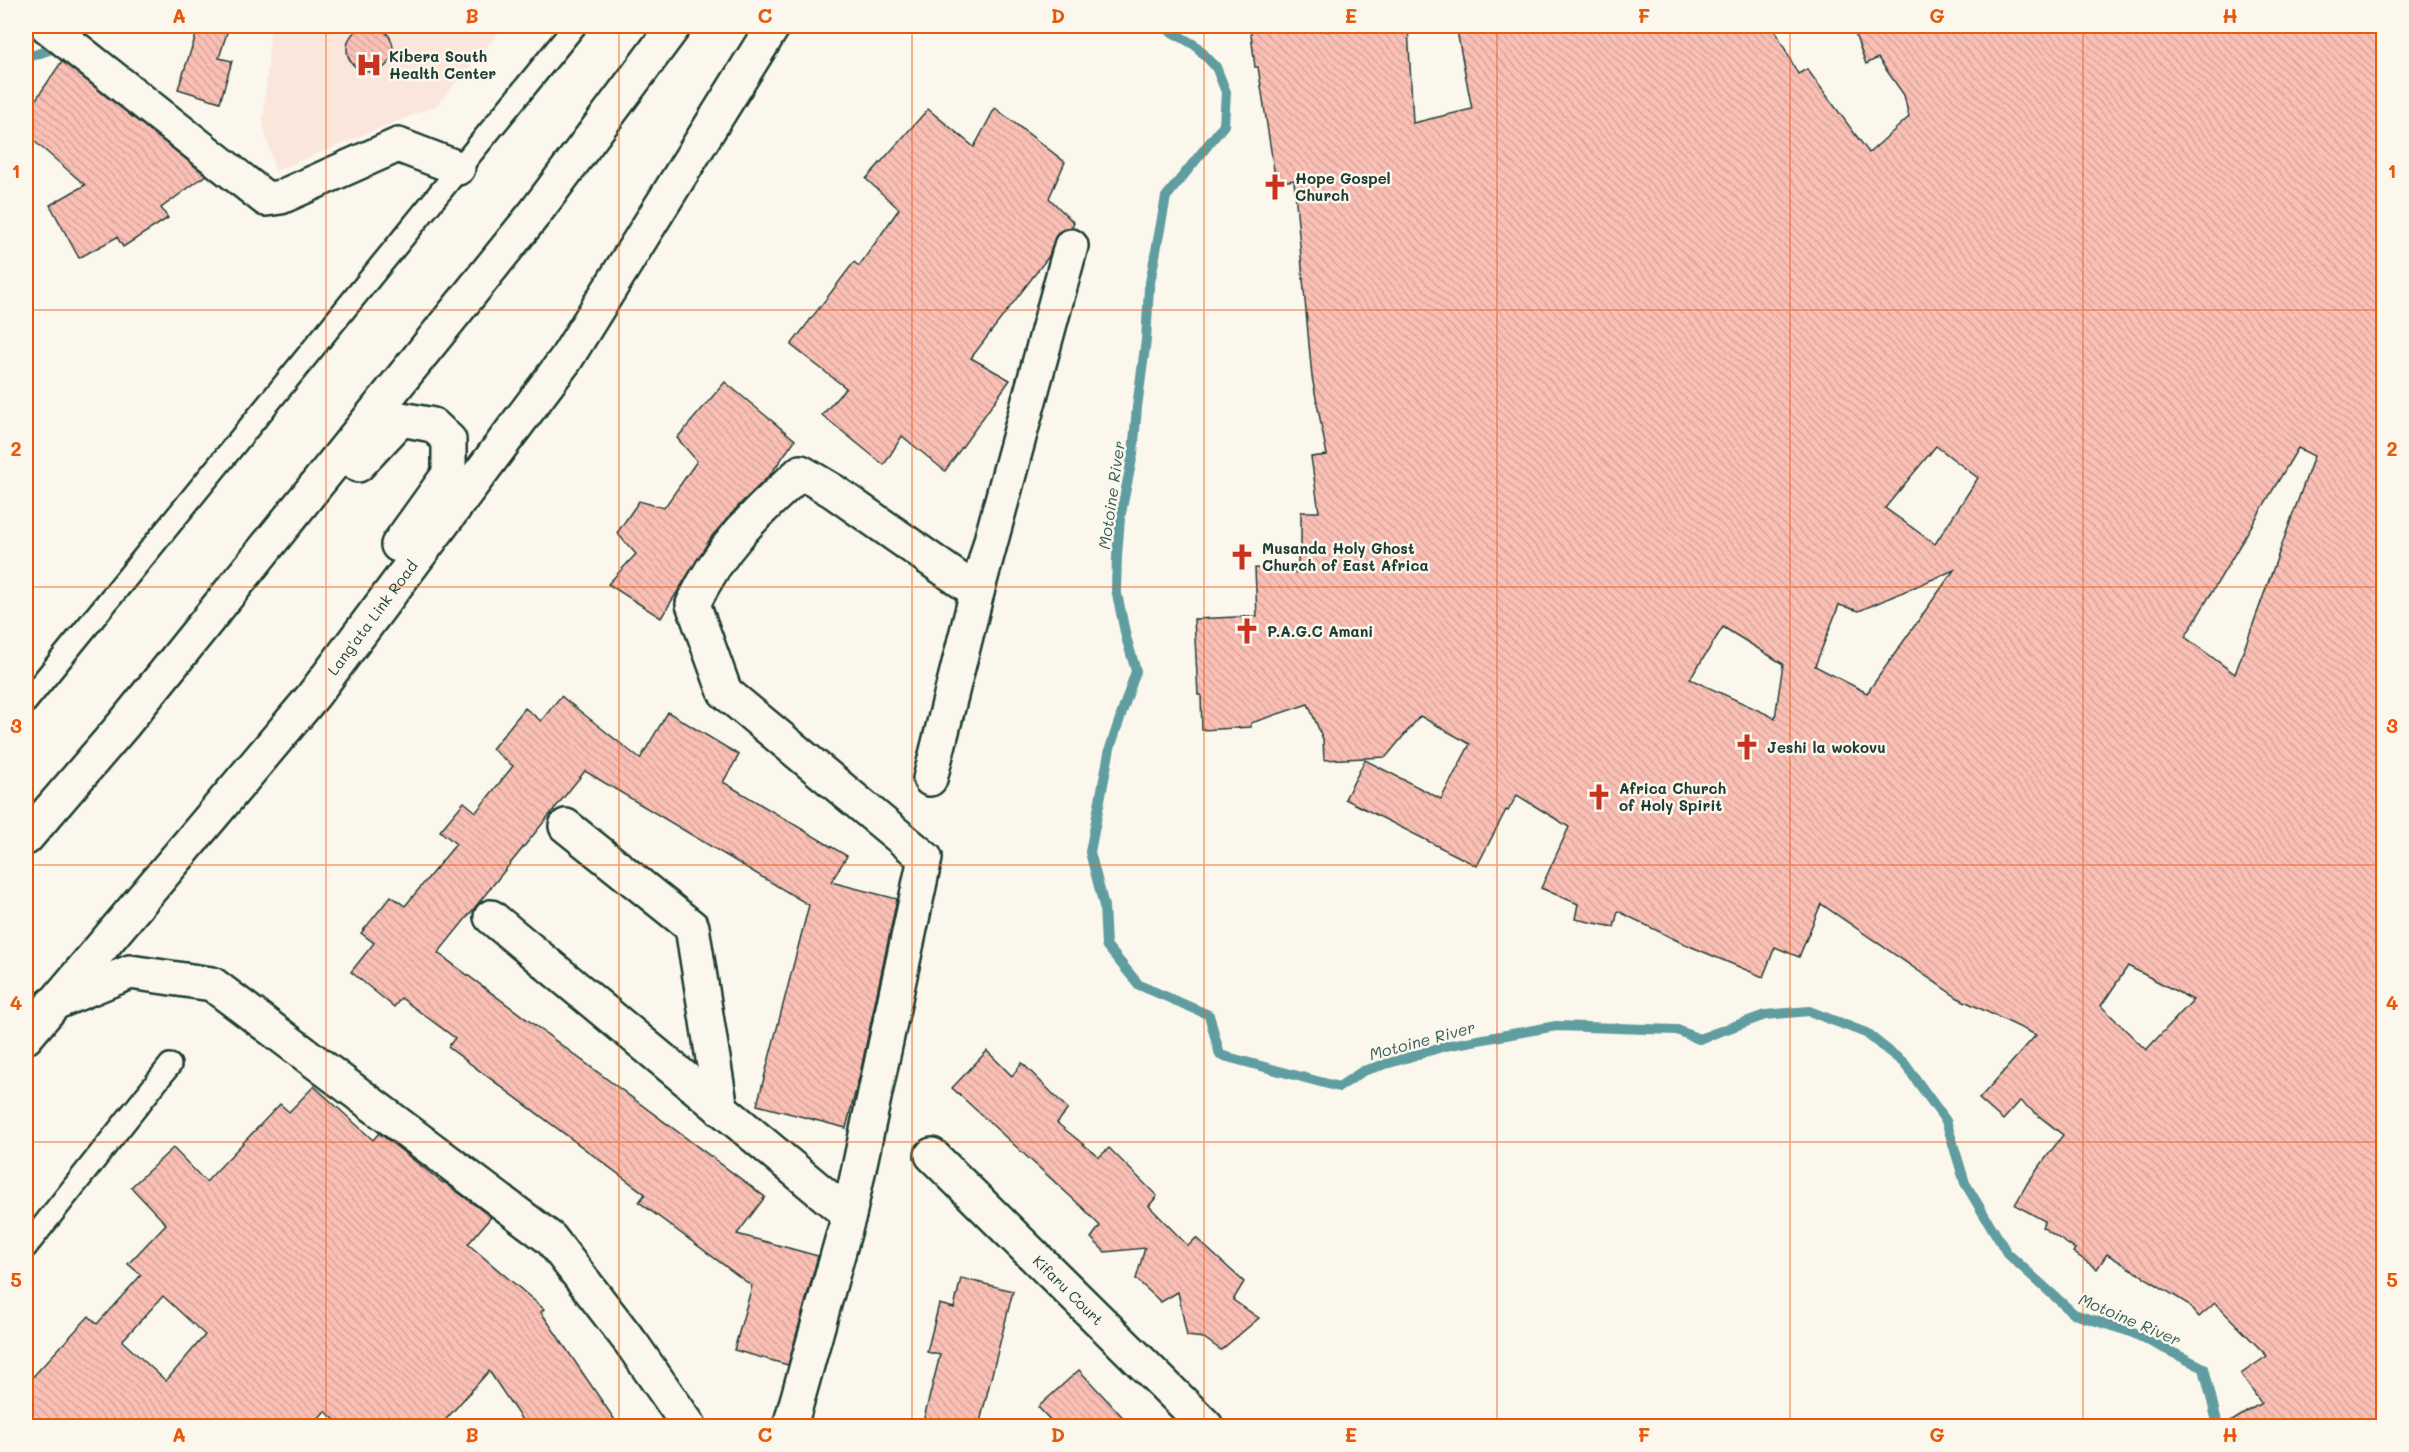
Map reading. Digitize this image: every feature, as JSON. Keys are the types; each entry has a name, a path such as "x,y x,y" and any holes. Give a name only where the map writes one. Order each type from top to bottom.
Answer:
{"street":[{"path":"47,26 266,199 281,197 398,145 458,168"},
{"path":"26,838 124,724 535,213 674,26"},
{"name":"Lang'ata Link Road","path":"26,1037 313,696 566,359 773,26"},
{"path":"930,779 977,592 1071,246"},
{"path":"124,724 212,643 368,453 401,419 433,425 449,440 449,474 357,602 313,696"},
{"path":"790,1426 849,1215 925,858 725,692 693,604 704,581 729,544 762,507 801,472 833,491 977,592"},
{"path":"566,826 692,927 721,1109"},
{"path":"491,917 849,1215"},
{"path":"52,1004 130,972 212,984 552,1239 632,1344 689,1426"},
{"name":"Kifaru Court","path":"932,1155 1206,1426"}],"lane":[{"path":"26,702 575,26"},
{"path":"26,1247 170,1065"}],"shaded area":[{"name":"Kibera South Health Center","path":"271,26 505,26 437,105 275,171 263,123"}],"building":[{"path":"199,26 229,26 219,58 232,61 220,102 178,89"},
{"path":"370,26 386,33 393,49 386,65 370,72 354,65 347,49 354,33"},
{"path":"1250,26 1325,26 1325,31 1408,26 1413,123 1472,109 1456,26 1773,26 1798,74 1807,69 1869,153 1909,117 1904,95 1878,58 1866,64 1852,26 2384,26 2384,891 2374,912 2384,917 2384,1426 2224,1426 2261,1403 2241,1374 2267,1356 2215,1303 2199,1317 2188,1304 2107,1254 2097,1269 2073,1252 2075,1249 2042,1227 2045,1221 2015,1205 2028,1182 2063,1135 2020,1101 2003,1120 1979,1099 2036,1035 1958,998 1821,904 1799,957 1775,947 1763,977 1680,942 1618,911 1614,927 1575,919 1578,904 1541,888 1569,827 1517,795 1508,811 1506,810 1477,866 1345,799 1365,760 1441,799 1470,744 1420,716 1386,757 1324,760 1323,739 1308,704 1251,723 1251,727 1202,730 1194,619 1257,616 1255,568 1298,573 1298,551 1301,551 1301,512 1319,512 1311,457 1327,455 1312,377 1294,180 1276,183 1258,67 1255,67","holes":["1936,446 1978,478 1935,544 1885,508","2298,448 2314,456 2235,674 2185,637","1954,570 1867,693 1815,666 1839,605 1859,611","1723,627 1783,664 1775,718 1690,679","2128,966 2193,1000 2146,1050 2101,1006"]},
{"path":"62,61 206,175 161,208 168,218 123,247 117,237 79,258 50,205 85,185 26,134 26,114"},
{"path":"995,108 1065,162 1049,198 1074,223 1071,228 1057,233 1049,256 971,358 1010,380 945,471 902,436 884,465 822,415 846,388 791,345 854,262 859,266 899,209 866,179 928,109 974,147"},
{"path":"725,382 795,440 770,475 712,536 661,618 608,584 636,554 617,533 639,501 664,508 697,461 677,438"},
{"path":"561,696 640,759 668,712 739,755 723,782 847,856 831,882 897,899 860,1074 846,1128 757,1105 809,905 585,771 438,953 765,1197 737,1234 818,1256 788,1365 734,1350 752,1286 639,1202 645,1194 448,1047 455,1038 401,998 394,1007 351,972 374,943 361,933 391,896 405,906 456,844 440,831 464,802 476,812 513,766 492,749 525,708 541,721"},
{"path":"987,1051 1012,1076 1022,1063 1068,1109 1057,1123 1099,1157 1109,1148 1157,1196 1149,1206 1188,1246 1196,1238 1244,1282 1233,1300 1259,1318 1221,1350 1204,1338 1187,1336 1178,1292 1161,1302 1136,1279 1145,1248 1105,1252 1091,1238 1100,1226 952,1088"},
{"path":"314,1086 373,1140 379,1133 491,1217 468,1244 544,1309 541,1312 619,1426 526,1426 489,1371 440,1426 342,1426 325,1411 311,1426 26,1426 26,1384 89,1316 97,1324 141,1275 128,1264 166,1224 131,1187 173,1148 206,1182 280,1104 289,1112","holes":["163,1296 205,1335 166,1381 122,1341"]},
{"path":"961,1278 1013,1291 979,1426 922,1426 940,1355 927,1352 939,1304 954,1308"},
{"path":"1079,1370 1131,1426 1056,1426 1038,1407"}],"waterway":[{"name":"Motoine River","path":"1161,26 1195,45 1216,67 1226,92 1224,125 1166,197 1149,288 1146,340 1133,454 1120,518 1117,556 1116,589 1136,671 1110,748 1090,852 1104,906 1106,945 1139,985 1209,1015 1220,1055 1339,1087 1363,1071 1445,1046 1556,1026 1677,1030 1699,1039 1765,1015 1809,1011 1866,1033 1904,1063 1946,1121 1965,1183 2007,1253 2074,1314 2131,1332 2204,1368 2218,1426"},
{"name":"Motoine River","path":"26,58 60,46 60,43"}],"place":[{"name":"Kibera South Health Center","path":"369,65"},
{"name":"Hope Gospel Church","path":"1275,187"},
{"name":"Musanda Holy Ghost Church of East Africa","path":"1242,557"},
{"name":"P.A.G.C Amani","path":"1247,631"},
{"name":"Jeshi la wokovu","path":"1747,747"},
{"name":"Africa Church of Holy Spirit","path":"1599,797"}]}
